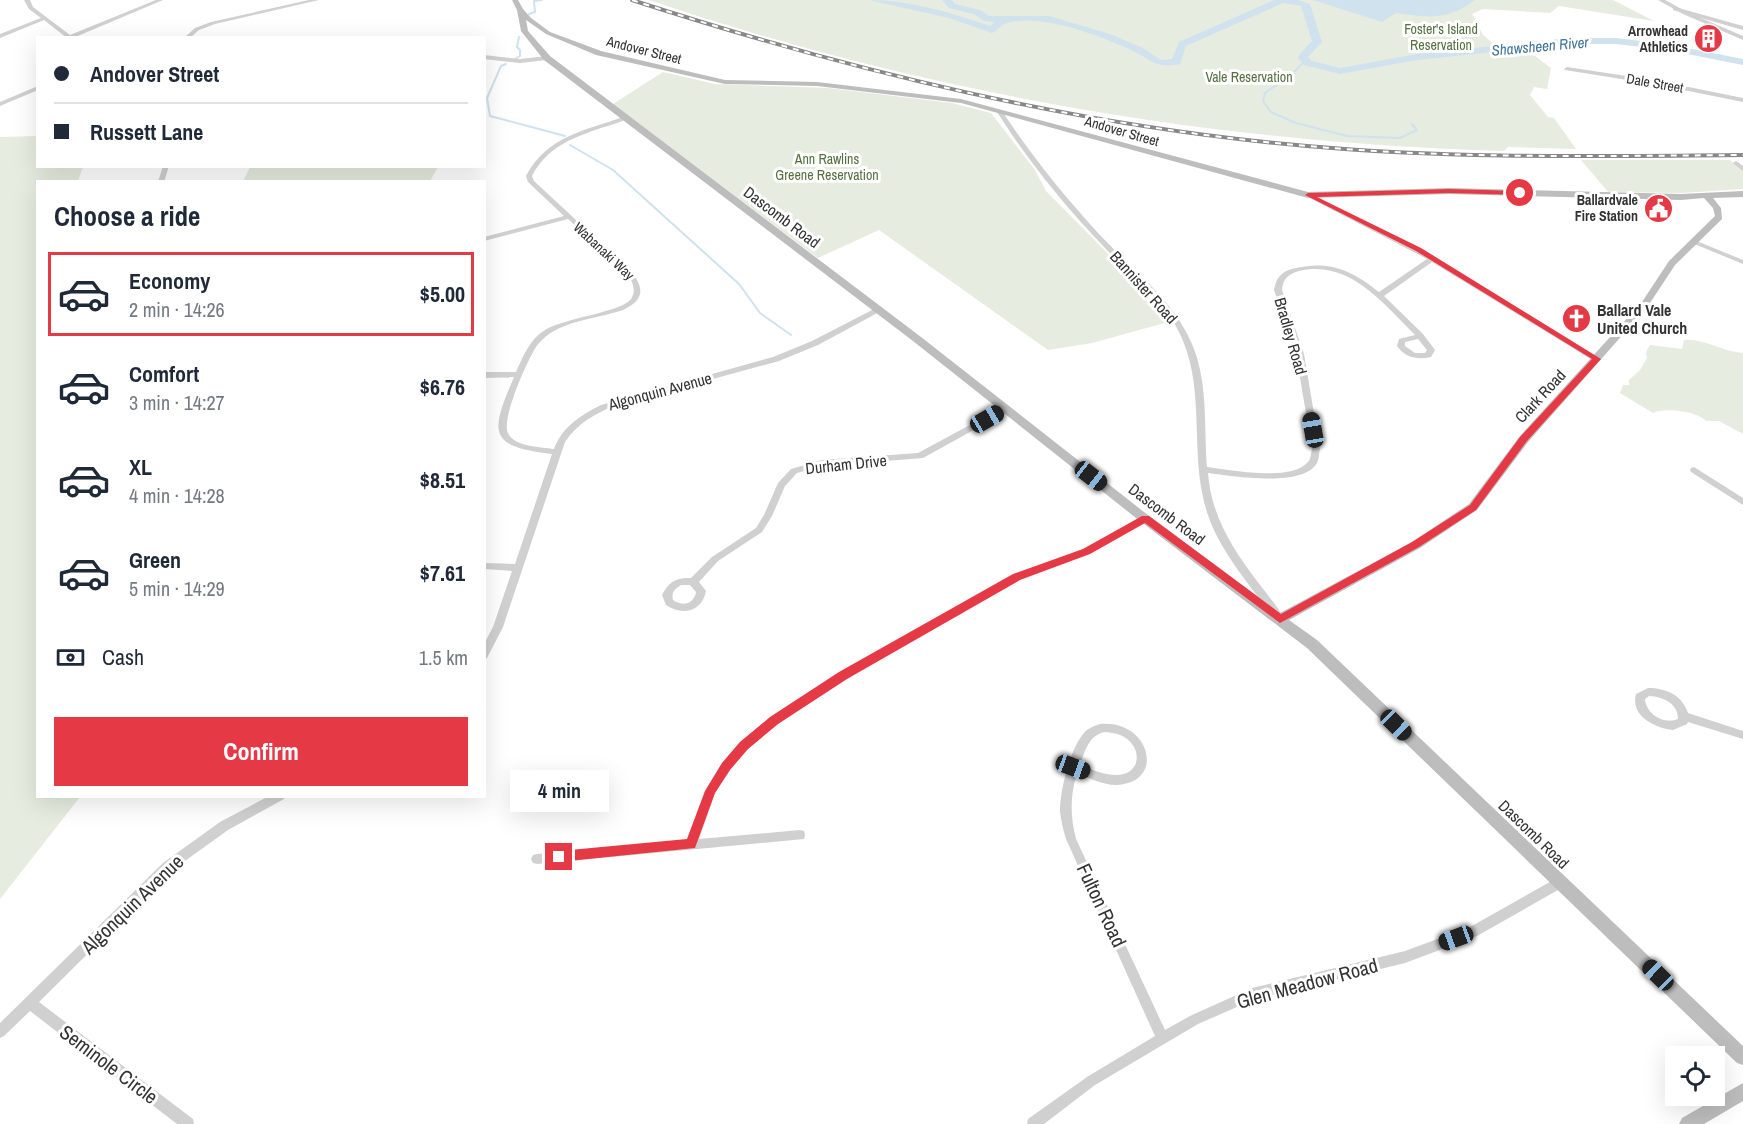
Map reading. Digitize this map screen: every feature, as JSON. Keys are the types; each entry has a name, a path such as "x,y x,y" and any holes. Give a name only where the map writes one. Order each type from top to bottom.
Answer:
{"main road":[{"name":"Andover Street","path":"515,0 520,10 549,34 599,53 716,80 817,84 961,101 1308,195 1449,191 1707,196 1743,194"},
{"name":"Dascomb Road","path":"520,10 522,26 547,57 879,310 1145,519 1312,644 1743,1057"},
{"path":"531,40 538,27"},
{"path":"531,40 549,34"},
{"name":"Clark Road","path":"1280,619 1416,545 1468,511 1524,439 1645,304 1672,263 1719,217 1717,208 1707,196"},
{"path":"1688,1124 1743,1091"}],"street":[{"path":"27,0 31,8 70,36"},
{"path":"73,36 160,0"},
{"path":"188,36 197,29 219,21 316,0"},
{"path":"1661,0 1675,9 1743,38"},
{"path":"1675,9 1743,28"},
{"path":"0,36 45,18"},
{"path":"486,57 520,61 547,57"},
{"name":"Dale Street","path":"1567,69 1666,84 1743,100"},
{"path":"0,104 36,89"},
{"path":"26,94 33,98"},
{"name":"Bannister Road","path":"1000,112 1015,137 1055,190 1166,307 1184,334 1195,369 1202,418 1208,501 1215,522 1227,546 1280,619"},
{"name":"Wabanaki Way","path":"557,452 519,448 502,430 503,411 519,374 532,346 546,332 623,308 634,300 637,294 636,280 568,218 531,182 529,176 535,162 544,152 558,144 626,118"},
{"path":"1736,163 1743,169"},
{"path":"1308,195 1433,258 1597,359"},
{"path":"486,238 568,218"},
{"path":"1694,242 1743,262"},
{"path":"1379,296 1433,258"},
{"name":"Bradley Road","path":"1204,470 1290,476 1307,470 1316,458 1317,449 1300,354 1278,290 1283,276 1301,268 1332,268 1357,277 1420,336"},
{"name":"Algonquin Avenue","path":"486,651 498,627 557,452 567,433 596,409 776,359 815,343 879,310"},
{"path":"486,375 519,374"},
{"name":"Durham Drive","path":"693,582 715,559 759,530 781,486 795,471 822,463 920,456 1005,409"},
{"path":"1694,470 1743,502"},
{"path":"691,844 710,791 726,766 744,745 774,721 843,675 1016,577 1086,552 1145,519"},
{"path":"486,566 518,568"},
{"path":"1684,716 1743,735"},
{"name":"Fulton Road","path":"1073,767 1119,781 1137,773 1142,766 1141,748 1129,734 1110,727 1101,728 1087,737 1073,767 1065,797 1066,825 1163,1038"},
{"name":"Algonquin Avenue","path":"0,1032 166,867 224,826 276,798"},
{"path":"537,859 800,835"},
{"name":"Glen Meadow Road","path":"1033,1124 1091,1081 1194,1020 1252,994 1405,957 1473,932 1561,882"},
{"name":"Seminole Circle","path":"30,1004 188,1124"}],"green space":[{"name":"Vale Reservation","path":"649,0 1613,0 1654,21 1559,6 1550,13 1483,9 1472,14 1483,35 1500,49 1523,47 1551,68 1547,89 1534,87 1530,95 1548,117 1554,118 1576,149 1508,147 1504,151 1396,146 1287,137 1179,124 1071,107 964,87 858,62 753,33"},
{"name":"Ann Rawlins Greene Reservation","path":"663,72 715,84 828,88 952,103 991,113 1035,170 1046,191 1126,272 1168,322 1092,343 1048,350 879,230 818,258 613,104"},
{"path":"36,136 36,168 83,168 78,180 36,180 36,798 79,798 0,899 0,137"},
{"path":"1581,160 1730,160 1743,171 1743,189 1681,193 1608,192"},
{"path":"249,168 437,168 431,180 243,180"},
{"path":"1684,340 1699,341 1743,353 1743,434 1719,421 1706,421 1688,412 1664,410 1653,413 1620,393 1623,385 1629,385 1629,380 1640,370 1647,358 1646,352 1650,345 1682,349"}],"water":[{"path":"1313,0 1475,0 1465,7 1446,14 1428,16 1396,13 1382,22"}],"waterway":[{"path":"529,14 535,12 534,1 542,0"},
{"name":"Shawsheen River","path":"874,0 951,16 992,30 1003,20 1046,18 1107,36 1139,50 1159,63 1176,62 1182,44 1282,0 1305,4 1317,42 1303,58 1308,63 1340,71 1417,57 1568,41 1616,41 1667,47 1743,62"},
{"name":"Shawsheen River","path":"947,0 952,6 977,12 987,19 1002,20"},
{"path":"515,59 520,56 520,50 517,47 519,37"},
{"path":"1306,60 1291,75 1265,93 1263,101 1271,112 1296,123 1347,136 1400,138 1417,130 1412,124"},
{"path":"506,64 501,66 487,98 490,116 565,136"},
{"path":"570,145 613,170 739,284 760,313 791,335"}],"railway":[{"path":"632,0 798,50 965,92 1135,125 1221,137 1307,146 1416,153 1525,156 1743,155"}],"place":[{"name":"Arrowhead Athletics","path":"1709,39"},
{"name":"Ballardvale Fire Station","path":"1659,208"},
{"name":"Ballard Vale United Church","path":"1576,319"}],"route":[{"path":"559,857 691,844 710,791 726,766 744,745 774,721 843,675 1016,577 1066,561 1145,519 1280,619 1416,545 1463,515 1473,507 1524,439 1597,359 1418,250 1308,195 1377,195 1449,191 1520,193"}],"park label":[{"name":"Foster's Island Reservation","path":"1441,38"}]}
